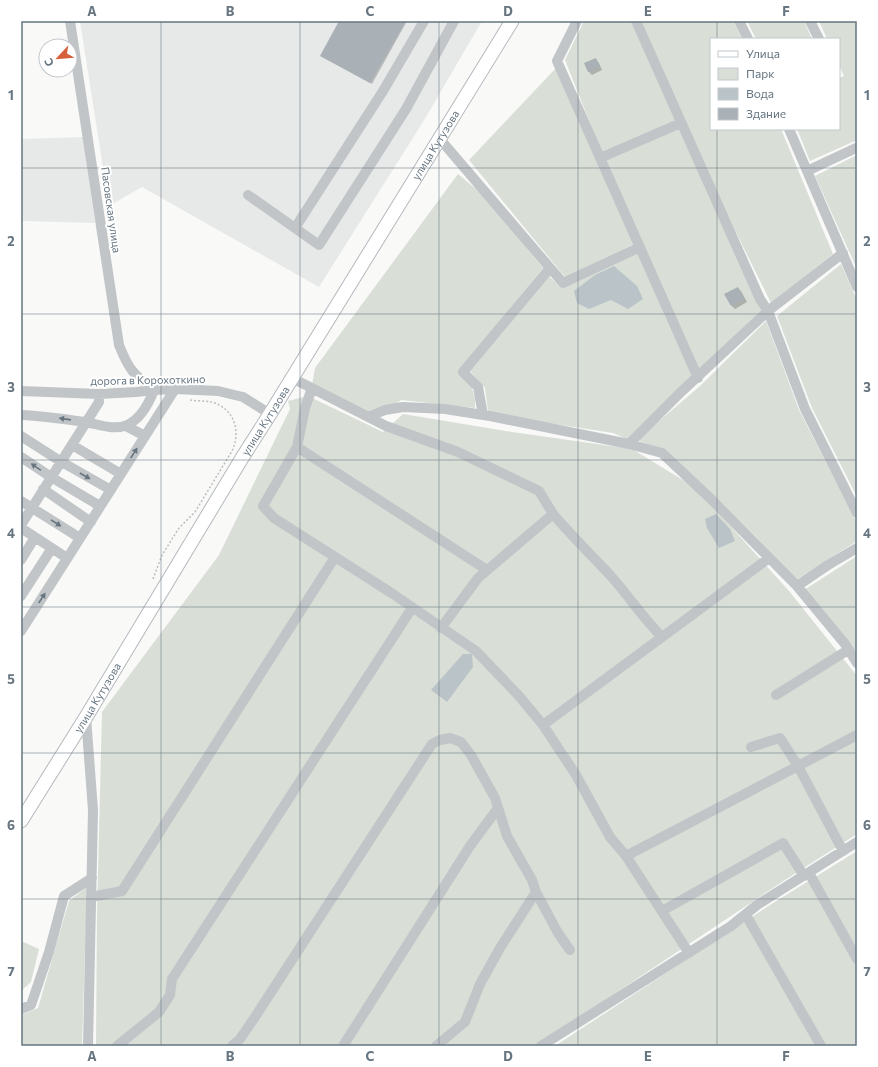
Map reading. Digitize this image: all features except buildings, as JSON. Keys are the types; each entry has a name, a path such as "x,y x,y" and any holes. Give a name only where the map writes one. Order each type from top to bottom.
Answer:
{"main road":[{"name":"улица Кутузова","path":"21,821 86,717 238,464 512,21"}],"street":[{"name":"Пасовская улица","path":"70,21 119,345 126,362 135,375 154,390"},
{"path":"295,228 424,21"},
{"path":"248,195 319,244 406,109 454,21"},
{"path":"577,21 557,60 698,378"},
{"path":"636,21 760,299 768,312 805,409 857,513"},
{"path":"739,21 748,38"},
{"path":"810,21 818,38"},
{"path":"600,158 681,123"},
{"path":"789,130 857,287"},
{"path":"439,138 563,283 640,247"},
{"path":"807,171 856,148"},
{"path":"629,444 682,392 768,312 842,253"},
{"path":"483,415 478,387 463,372 550,268"},
{"path":"292,378 386,426 458,452 539,491 553,514 583,548 610,575 662,637"},
{"path":"312,388 305,408 297,447 263,506 274,518 476,651 519,696 543,725 576,775 610,837 626,856 689,953"},
{"name":"дорога в Корохоткино","path":"21,391 99,394 175,389 218,391 243,397 270,414"},
{"path":"21,631 175,389"},
{"path":"21,415 86,422 113,428 126,426 138,418 149,402 154,390"},
{"path":"21,525 98,402 99,394"},
{"path":"368,417 385,410 403,407 445,409 483,415 629,444 662,453 711,499 797,586 857,663"},
{"path":"126,426 145,436"},
{"path":"21,436 110,490"},
{"path":"72,445 121,474"},
{"path":"297,447 487,570"},
{"path":"21,457 100,506"},
{"path":"43,489 91,522"},
{"path":"21,501 80,538"},
{"path":"441,628 478,578 553,514"},
{"path":"21,528 67,558"},
{"path":"21,560 35,537"},
{"path":"21,596 52,548"},
{"path":"797,586 857,548"},
{"path":"91,897 122,891 335,557"},
{"path":"543,725 768,558"},
{"path":"117,1046 159,1012 170,995 172,979 412,608"},
{"path":"776,695 848,650"},
{"path":"86,717 94,810 88,1046"},
{"path":"626,856 857,734"},
{"path":"232,1046 240,1038 255,1017 432,744 440,740 450,738 461,742 471,755 495,798 508,836 532,880 536,892 558,933 570,950"},
{"path":"751,747 780,738 798,766 843,851"},
{"path":"343,1046 470,846 498,808"},
{"path":"541,1046 731,926 757,905 857,842"},
{"path":"662,911 783,843 806,874 857,959"},
{"path":"21,1009 31,1005 49,952 64,896 92,878"},
{"path":"436,1046 465,1022 480,984 500,948 536,892"},
{"path":"746,915 820,1046"}],"path":[{"path":"153,579 162,555 180,528 195,512 235,444 237,434 236,424 222,406 212,402 189,400"}],"shaded area":[{"path":"80,21 482,21 423,122 319,287 142,187 109,206"},
{"path":"83,137 95,223 21,221 21,139"}],"green space":[{"path":"584,21 631,21 678,121 602,153 565,60"},
{"path":"641,21 733,21 742,38 710,38 710,130 781,130 833,254 771,303 719,198"},
{"path":"747,21 804,21 812,38 756,38"},
{"path":"819,21 857,21 857,140 810,161 797,130 840,130 840,78 844,76 840,67 840,38 827,38"},
{"path":"556,68 634,244 565,277 469,160"},
{"path":"679,128 755,299 763,312 699,371 606,160"},
{"path":"857,155 857,269 815,176"},
{"path":"458,174 482,194 543,268 458,372 471,384 475,399 475,408 401,400 379,417 312,385 315,368"},
{"path":"638,251 671,330 694,379 627,439 613,433 529,420 488,411 485,388 470,371 549,276 561,288"},
{"path":"841,264 857,300 857,497 812,408 777,316"},
{"path":"766,321 799,410 857,523 857,541 796,580 756,537 702,484 663,450 637,440 700,386"},
{"path":"308,396 383,432 403,414 512,432 632,449 696,488 789,591 857,676 857,834 785,880 536,1046 96,1046 97,915 102,712 219,555 290,409 288,401"},
{"path":"857,556 857,655 804,590"},
{"path":"857,851 857,1046 555,1046 770,905"},
{"path":"87,887 82,1046 21,1046 21,1015 38,1008 69,901"},
{"path":"21,941 39,949 31,982 21,991"}],"water":[{"path":"614,266 637,286 643,299 628,309 611,300 589,309 577,303 574,291 595,275"},
{"path":"716,514 730,529 735,541 719,548 707,528 705,519"},
{"path":"463,654 472,654 473,667 447,702 431,690"}]}
